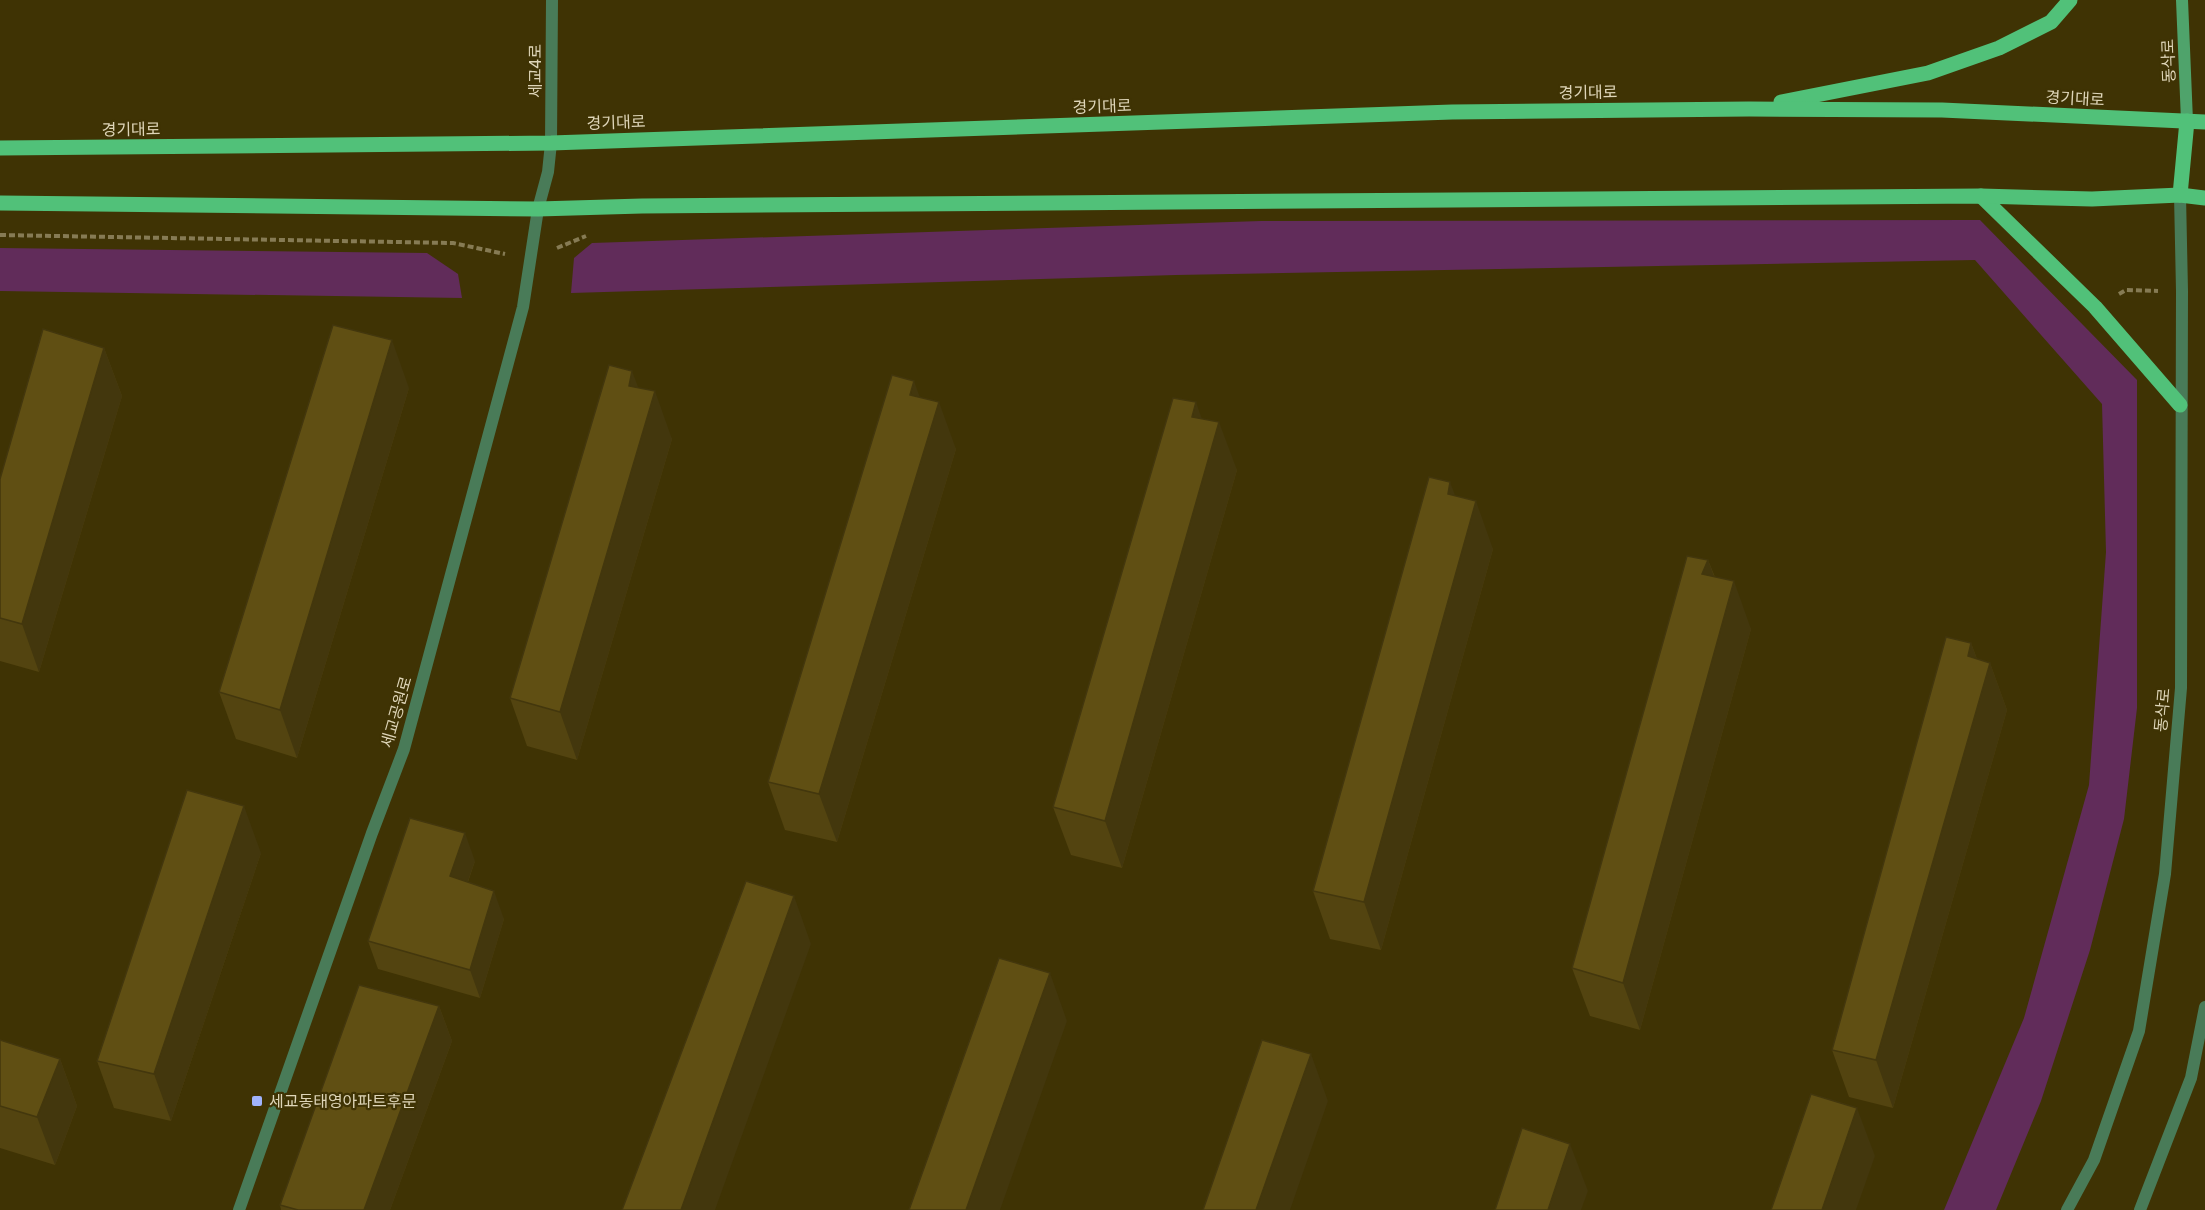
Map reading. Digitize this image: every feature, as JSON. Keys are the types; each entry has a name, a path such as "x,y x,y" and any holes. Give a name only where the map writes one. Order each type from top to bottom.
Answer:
{"main road":[{"path":"1749,109 1928,72 1999,48 2051,22 2070,0"},
{"name":"동삭로","path":"2182,0 2187,122"},
{"name":"경기대로","path":"0,148 551,143 1452,112 1942,110 2205,122"},
{"path":"2180,195 2187,122"},
{"path":"0,203 538,209 666,206 1980,196 2091,199 2180,195 2205,198"},
{"path":"1980,196 2095,307 2180,405"}],"street":[{"name":"세교4로","path":"538,209 548,172 551,143 552,0"},
{"name":"동삭로","path":"2067,1210 2094,1160 2139,1031 2165,874 2181,688 2182,291 2180,195"},
{"name":"세교공원로","path":"239,1210 372,833 404,749 523,308 538,209"},
{"path":"2140,1210 2191,1078 2205,1007"}],"shaded area":[{"path":"1980,220 2137,380 2137,708 2124,819 2090,950 2041,1101 1996,1210 1944,1210 2024,1018 2089,785 2106,552 2102,404 1975,260 1176,275 571,293 574,258 592,243 1261,221"},
{"path":"0,248 427,253 458,274 462,298 0,291"}],"building":[{"path":"333,325 392,340 280,710 219,692"},
{"path":"43,329 104,348 22,624 0,618 0,479"},
{"path":"609,365 632,371 629,386 655,391 560,712 510,698"},
{"path":"892,375 914,381 910,395 939,402 819,794 768,782"},
{"path":"1173,398 1196,402 1192,417 1219,422 1105,821 1053,807"},
{"path":"1429,477 1450,482 1448,494 1476,501 1364,902 1313,891"},
{"path":"1687,556 1708,560 1702,574 1734,581 1623,983 1572,968"},
{"path":"1946,637 1971,643 1968,656 1990,663 1876,1060 1832,1050"},
{"path":"187,790 244,806 154,1074 97,1061"},
{"path":"410,818 465,833 450,876 494,891 470,970 368,941"},
{"path":"746,881 794,896 681,1210 622,1210"},
{"path":"999,958 1050,973 966,1210 909,1210"},
{"path":"359,985 439,1006 364,1210 298,1210 280,1205"},
{"path":"0,1040 60,1059 37,1117 0,1106"},
{"path":"1262,1040 1311,1054 1256,1210 1203,1210"},
{"path":"1811,1094 1857,1108 1822,1210 1771,1210"},
{"path":"1522,1128 1570,1144 1548,1210 1495,1210"}],"place":[{"name":"세교동태영아파트후문","path":"257,1101"}]}
